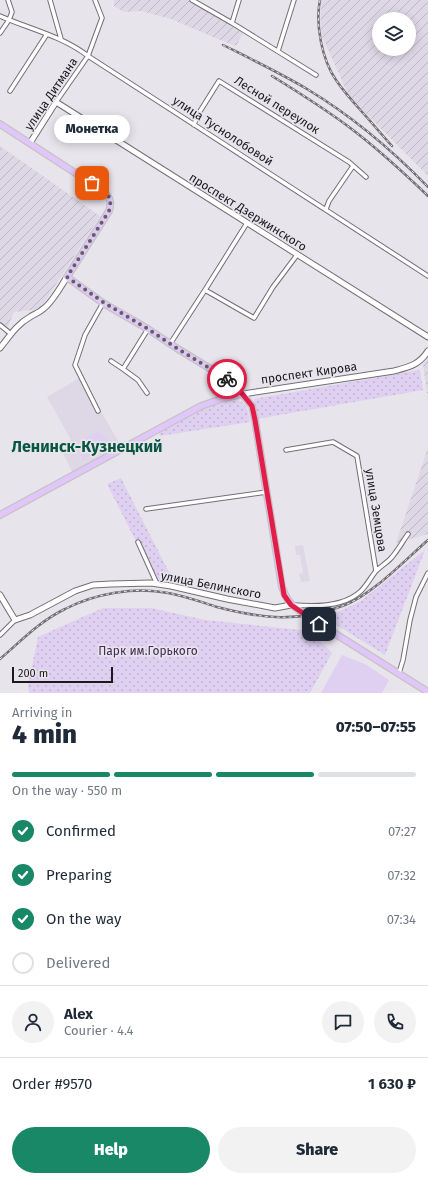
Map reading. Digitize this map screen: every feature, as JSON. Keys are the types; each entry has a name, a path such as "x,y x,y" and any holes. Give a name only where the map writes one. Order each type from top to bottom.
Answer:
{"main road":[{"path":"0,124 109,196 111,203 109,211 67,277 103,302 224,376 236,386 252,406 282,587 284,595 291,605 428,692"},
{"name":"проспект Кирова","path":"0,515 201,406 224,398 243,394"}],"street":[{"path":"0,33 9,20 12,12 8,0"},
{"path":"50,0 61,40"},
{"name":"улица Дитмана","path":"30,143 88,56 102,18 95,0"},
{"path":"192,0 316,75"},
{"path":"232,23 239,0"},
{"path":"278,51 294,0"},
{"name":"улица Туснолобовой","path":"0,16 77,47 88,56 428,276"},
{"path":"10,91 47,34"},
{"name":"Лесной переулок","path":"194,125 197,116 219,81 350,162 366,177"},
{"name":"проспект Дзержинского","path":"56,102 428,337"},
{"path":"326,209 329,201 353,166"},
{"path":"170,344 247,223"},
{"path":"205,290 254,318 273,287 297,255"},
{"path":"0,348 22,322 44,309 67,277"},
{"path":"98,412 75,365 85,335 103,302"},
{"path":"0,325 11,334"},
{"path":"123,369 148,329"},
{"name":"проспект Кирова","path":"243,394 394,371 415,365 425,356 428,351"},
{"path":"111,361 138,380 147,393"},
{"name":"улица Земцова","path":"286,450 333,442 357,456 376,571"},
{"path":"146,509 267,492"},
{"path":"291,605 328,605 347,600 360,592 376,571 392,557 408,534"},
{"path":"138,542 157,584"},
{"path":"399,673 416,597 428,573"},
{"name":"улица Белинского","path":"15,620 30,615 74,591 93,585 111,584 157,584 275,608 291,605"},
{"path":"0,595 15,620 0,635"}],"shaded area":[{"path":"114,0 188,0 193,4 226,20 243,33 236,46 171,19 141,11 124,12 114,6"},
{"path":"321,0 428,0 428,176 349,96 320,32"},
{"path":"0,146 100,216 40,309 14,312 8,327 0,322"},
{"path":"428,358 428,401 423,364"},
{"path":"81,377 121,446 73,473 59,446 71,440 47,397"},
{"path":"428,448 428,534 396,543"},
{"path":"303,545 310,581 301,582 299,574 303,573 300,555 296,555 295,546"}],"green space":[{"path":"420,370 423,390 257,419 254,399"},
{"path":"235,399 243,403 247,408 250,422 160,436 159,433 200,410"},
{"path":"97,432 113,442 82,460 82,445 84,440"},
{"path":"121,478 173,580 156,581 107,484"},
{"path":"425,550 385,655 325,618 361,601"},
{"name":"Парк им.Горького","path":"103,608 151,608 205,620 310,631 332,653 310,693 29,693 28,685 38,637"},
{"path":"342,655 367,665 389,680 382,693 321,693"}],"railway":[{"path":"320,0 318,20 319,31 323,52 331,72 346,93 392,146"},
{"path":"223,45 297,83 340,110 386,147 428,187"},
{"path":"272,76 311,101 370,143 428,196"},
{"path":"0,659 47,619 65,609 89,599 115,593 142,590 155,591 187,597 234,611 266,616 296,617 328,611 356,600 367,593 428,540"}],"way so far":[{"path":"92,183 109,196 111,203 109,211 67,277 103,302 227,379"}],"place":[{"name":"Монетка","path":"92,183"}],"district":[{"name":"Ленинск-Кузнецкий","path":"87,446"}],"route":[{"path":"227,379 236,386 252,406 284,595 291,605 319,624"}]}
